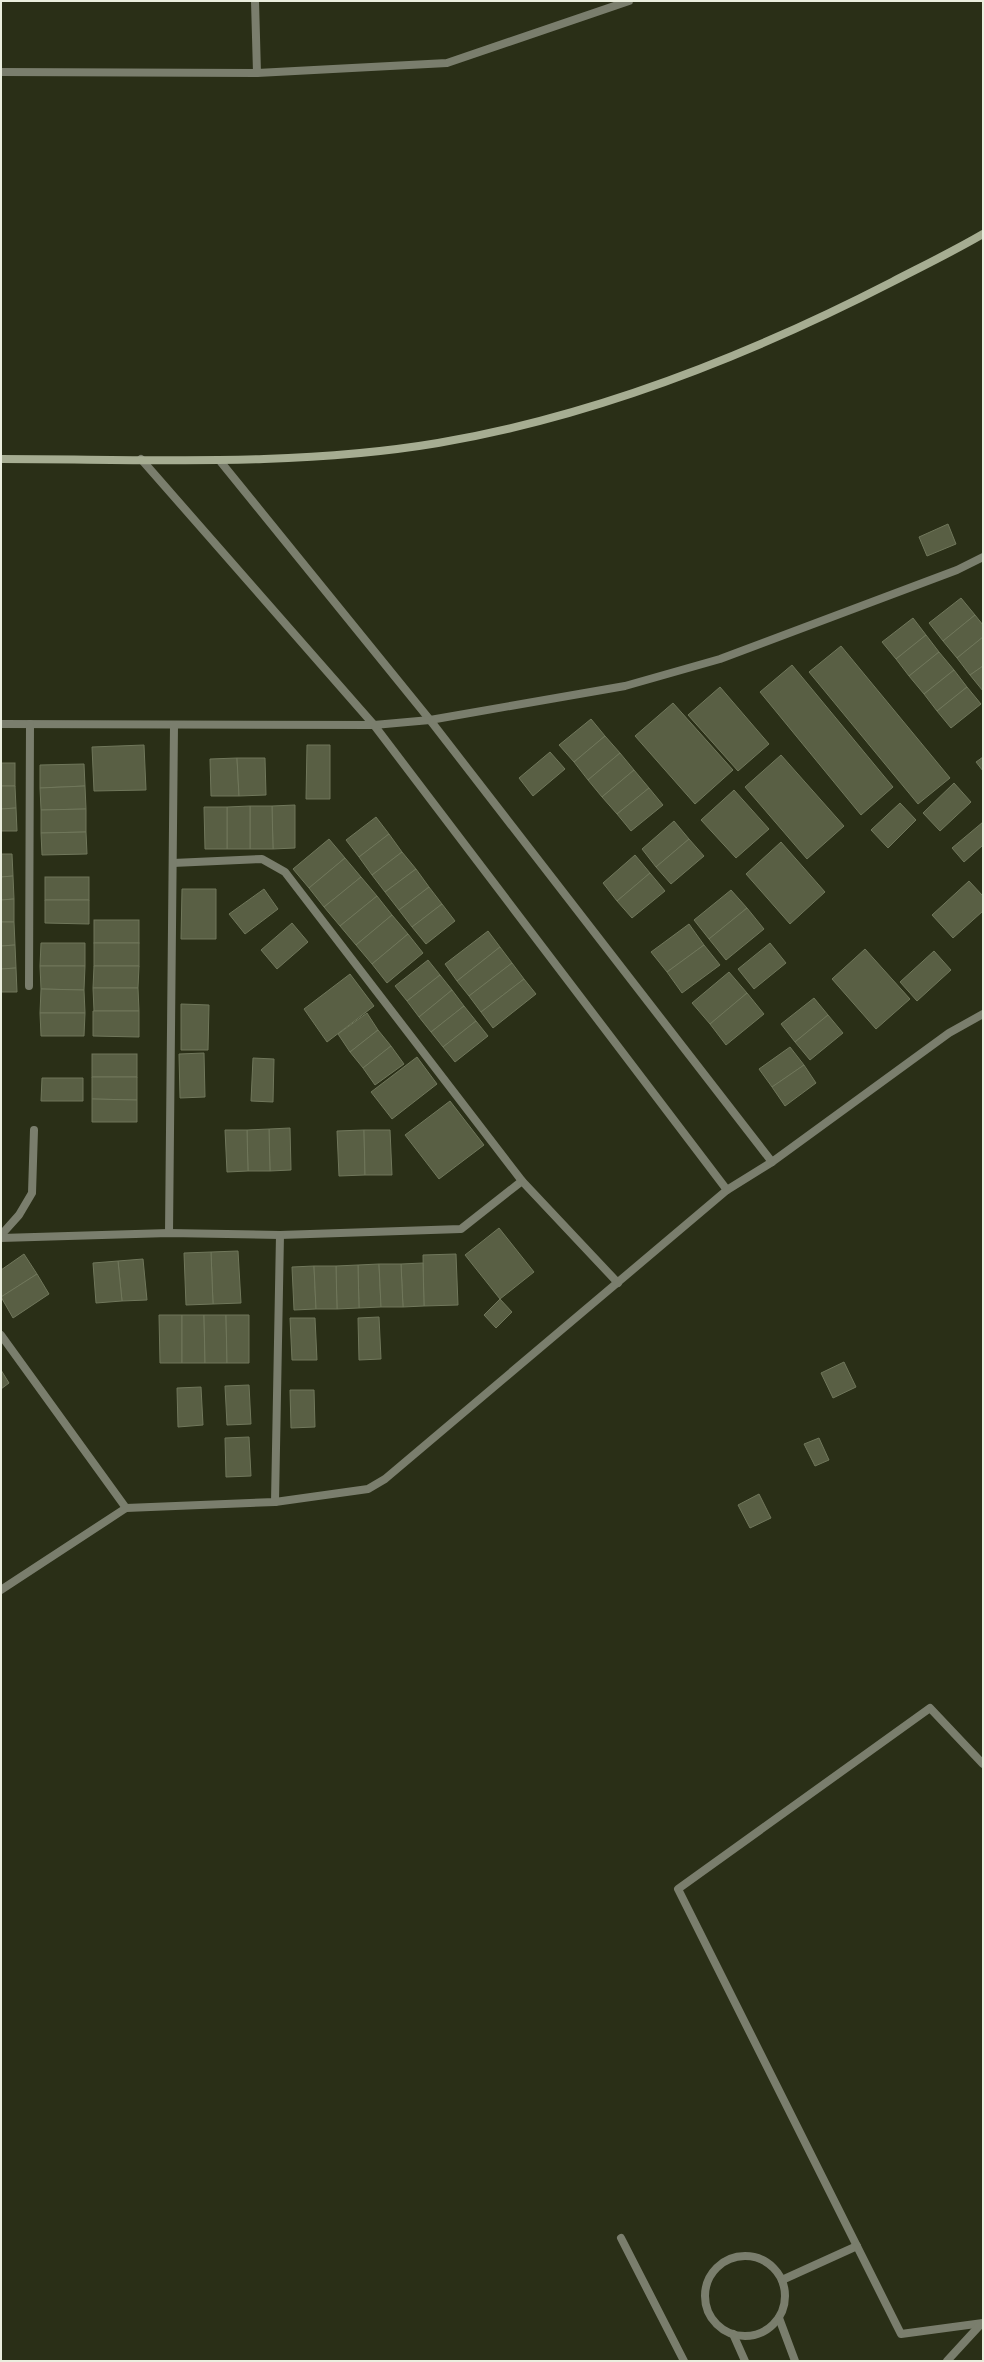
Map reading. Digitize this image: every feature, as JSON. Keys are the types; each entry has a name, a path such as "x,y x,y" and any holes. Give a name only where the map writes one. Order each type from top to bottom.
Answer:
{"street":[{"path":"255,1 257,73"},
{"path":"1,72 257,73 447,63 629,1"},
{"path":"1,459 141,459 220,461 360,452 437,443 526,425 616,398 724,360 831,314 983,234"},
{"path":"141,459 374,725 727,1190"},
{"path":"220,461 430,720 772,1162"},
{"path":"1,724 374,725 430,720 625,686 720,658 957,570 983,557"},
{"path":"29,986 30,724"},
{"path":"169,1234 174,725"},
{"path":"172,863 262,859 284,872 522,1181 618,1283"},
{"path":"1,1590 126,1508 275,1502 368,1488 385,1479 727,1190 772,1162 949,1033 983,1014"},
{"path":"1,1237 19,1215 32,1193 34,1130"},
{"path":"1,1237 169,1234 280,1235 460,1229 522,1181"},
{"path":"275,1502 280,1235"},
{"path":"1,1335 126,1508"},
{"path":"982,2323 901,2334 678,1889 930,1708 983,1764"},
{"path":"622,2238 684,2361"},
{"path":"782,2280 857,2246"},
{"path":"752,2256 775,2269 782,2280 785,2293 784,2306 779,2318 770,2328 758,2334 746,2336 733,2334 721,2328 712,2318 706,2306 708,2280 716,2269 726,2261 739,2257 752,2256"},
{"path":"779,2318 796,2361"},
{"path":"947,2361 982,2323"},
{"path":"733,2334 745,2361"}],"building":[{"path":"948,524 956,544 927,556 919,537"},
{"path":"961,598 975,615 943,641 929,623"},
{"path":"975,615 983,625 983,637 957,658 943,641"},
{"path":"913,618 926,635 896,659 882,642"},
{"path":"926,635 939,652 909,676 896,659"},
{"path":"983,637 983,666 970,675 957,658"},
{"path":"841,646 950,778 918,804 809,672"},
{"path":"939,652 954,670 924,694 909,676"},
{"path":"792,665 893,787 861,815 760,692"},
{"path":"983,666 983,691 970,675"},
{"path":"954,670 967,687 937,711 924,694"},
{"path":"720,687 769,744 738,771 688,715"},
{"path":"967,687 981,704 951,728 937,711"},
{"path":"673,703 733,770 695,804 635,736"},
{"path":"591,719 605,736 574,762 559,745"},
{"path":"605,736 620,753 588,780 574,762"},
{"path":"144,745 146,790 94,791 92,747"},
{"path":"307,745 330,745 330,799 306,799"},
{"path":"550,752 565,769 533,796 519,778"},
{"path":"620,753 634,770 602,797 588,780"},
{"path":"781,755 844,826 807,859 745,787"},
{"path":"983,757 983,771 976,762"},
{"path":"237,758 239,796 211,796 210,759"},
{"path":"237,758 265,758 266,795 239,796"},
{"path":"1,763 15,763 15,786 1,786"},
{"path":"84,764 85,786 40,788 40,765"},
{"path":"634,770 649,788 617,814 602,797"},
{"path":"954,783 971,802 940,831 923,813"},
{"path":"1,786 15,786 16,808 1,809"},
{"path":"85,786 86,809 41,810 40,788"},
{"path":"649,788 663,805 631,831 617,814"},
{"path":"734,790 769,829 736,858 701,820"},
{"path":"900,803 916,820 888,848 871,830"},
{"path":"295,805 295,848 273,849 272,806"},
{"path":"250,806 272,806 273,849 250,849"},
{"path":"250,806 250,849 227,849 227,807"},
{"path":"204,807 227,807 227,849 205,849"},
{"path":"16,808 17,831 1,831 1,809"},
{"path":"86,809 86,832 41,833 41,810"},
{"path":"376,817 389,834 359,857 346,840"},
{"path":"674,821 689,839 656,867 642,849"},
{"path":"983,822 983,845 964,862 952,848"},
{"path":"86,832 87,854 42,855 41,833"},
{"path":"389,834 402,852 372,875 359,857"},
{"path":"329,839 345,858 309,888 293,869"},
{"path":"689,839 704,856 671,884 656,867"},
{"path":"781,842 825,892 790,924 746,874"},
{"path":"402,852 416,869 385,892 372,875"},
{"path":"1,854 12,854 13,876 1,877"},
{"path":"635,855 650,873 617,901 603,883"},
{"path":"345,858 361,877 324,907 309,888"},
{"path":"416,869 429,887 399,910 385,892"},
{"path":"650,873 665,891 632,918 617,901"},
{"path":"13,876 14,899 1,900 1,877"},
{"path":"45,877 89,877 89,900 45,900"},
{"path":"361,877 377,896 340,926 324,907"},
{"path":"969,881 983,896 983,911 953,938 932,915"},
{"path":"429,887 442,904 412,927 399,910"},
{"path":"182,889 216,889 216,939 181,939"},
{"path":"264,889 278,909 245,934 229,914"},
{"path":"731,890 747,908 709,939 694,920"},
{"path":"377,896 392,915 356,945 340,926"},
{"path":"14,899 14,922 1,922 1,900"},
{"path":"45,900 89,900 89,924 45,923"},
{"path":"442,904 455,921 426,944 412,927"},
{"path":"747,908 764,929 726,960 709,939"},
{"path":"392,915 408,934 372,964 356,945"},
{"path":"94,920 139,920 139,943 94,943"},
{"path":"1,922 14,922 15,945 1,946"},
{"path":"292,923 308,942 277,969 261,950"},
{"path":"689,924 704,945 667,972 651,952"},
{"path":"488,931 500,947 457,981 445,964"},
{"path":"408,934 423,953 387,983 372,964"},
{"path":"41,943 85,943 85,966 40,966"},
{"path":"94,943 139,943 139,966 94,966"},
{"path":"770,943 786,963 754,989 738,969"},
{"path":"15,945 16,968 1,969 1,946"},
{"path":"704,945 720,965 682,993 667,972"},
{"path":"500,947 512,963 469,996 457,981"},
{"path":"865,949 910,999 876,1029 832,979"},
{"path":"934,951 951,970 917,1001 900,982"},
{"path":"428,960 440,975 407,1001 395,986"},
{"path":"512,963 524,979 481,1012 469,996"},
{"path":"40,966 85,966 84,990 41,989"},
{"path":"94,966 139,966 138,988 93,988"},
{"path":"16,968 17,992 1,992 1,969"},
{"path":"729,972 747,993 710,1024 692,1003"},
{"path":"350,974 374,1006 327,1042 304,1009"},
{"path":"440,975 452,990 419,1017 407,1001"},
{"path":"524,979 536,994 493,1028 481,1012"},
{"path":"93,988 138,988 139,1011 94,1011"},
{"path":"41,989 84,990 85,1013 40,1013"},
{"path":"452,990 464,1006 431,1032 419,1017"},
{"path":"747,993 764,1014 726,1045 710,1024"},
{"path":"814,998 828,1015 795,1042 781,1024"},
{"path":"181,1004 209,1005 208,1050 181,1050"},
{"path":"464,1006 476,1021 443,1047 431,1032"},
{"path":"93,1011 139,1011 139,1037 93,1036"},
{"path":"40,1013 85,1013 84,1036 41,1036"},
{"path":"367,1013 378,1030 350,1052 338,1034"},
{"path":"828,1015 843,1033 810,1060 795,1042"},
{"path":"476,1021 488,1036 455,1062 443,1047"},
{"path":"378,1030 391,1046 363,1068 350,1052"},
{"path":"391,1046 404,1064 375,1085 363,1068"},
{"path":"790,1047 804,1065 772,1087 759,1069"},
{"path":"204,1053 205,1097 180,1098 179,1054"},
{"path":"92,1054 137,1054 137,1077 92,1077"},
{"path":"417,1057 437,1084 392,1119 371,1092"},
{"path":"253,1058 274,1059 273,1102 251,1101"},
{"path":"804,1065 816,1083 785,1106 772,1087"},
{"path":"92,1077 137,1077 137,1100 92,1099"},
{"path":"42,1078 83,1078 83,1101 41,1101"},
{"path":"92,1099 137,1100 137,1122 92,1122"},
{"path":"450,1101 484,1145 439,1179 405,1135"},
{"path":"290,1128 291,1170 270,1171 269,1129"},
{"path":"269,1129 270,1171 248,1171 247,1130"},
{"path":"225,1130 247,1130 248,1171 227,1172"},
{"path":"364,1130 365,1175 339,1176 337,1131"},
{"path":"364,1130 390,1130 392,1175 365,1175"},
{"path":"499,1228 534,1272 500,1299 465,1255"},
{"path":"238,1251 241,1303 213,1304 211,1252"},
{"path":"211,1252 213,1304 186,1305 184,1253"},
{"path":"24,1254 37,1274 1,1297 1,1270"},
{"path":"456,1254 458,1305 424,1306 423,1255"},
{"path":"143,1259 147,1300 122,1301 118,1261"},
{"path":"118,1261 122,1301 96,1303 93,1263"},
{"path":"423,1263 424,1306 403,1307 401,1264"},
{"path":"379,1264 381,1307 359,1308 358,1265"},
{"path":"379,1264 401,1264 403,1307 381,1307"},
{"path":"358,1265 359,1308 337,1309 336,1266"},
{"path":"314,1266 316,1309 294,1310 292,1267"},
{"path":"314,1266 336,1266 337,1309 316,1309"},
{"path":"37,1274 49,1294 13,1318 1,1297"},
{"path":"500,1299 512,1312 496,1328 484,1315"},
{"path":"159,1315 182,1315 182,1363 160,1363"},
{"path":"182,1315 204,1315 205,1363 182,1363"},
{"path":"204,1315 226,1315 227,1363 205,1363"},
{"path":"226,1315 249,1315 249,1363 227,1363"},
{"path":"379,1317 381,1359 359,1360 358,1318"},
{"path":"290,1318 315,1318 317,1360 292,1360"},
{"path":"844,1362 856,1387 833,1398 821,1373"},
{"path":"1,1370 9,1383 1,1389"},
{"path":"249,1385 251,1424 227,1425 225,1386"},
{"path":"201,1387 203,1425 178,1427 177,1388"},
{"path":"290,1390 314,1390 315,1427 291,1428"},
{"path":"249,1437 251,1476 226,1477 225,1438"},
{"path":"819,1438 829,1460 815,1466 804,1444"},
{"path":"759,1494 771,1518 750,1528 738,1505"}]}
